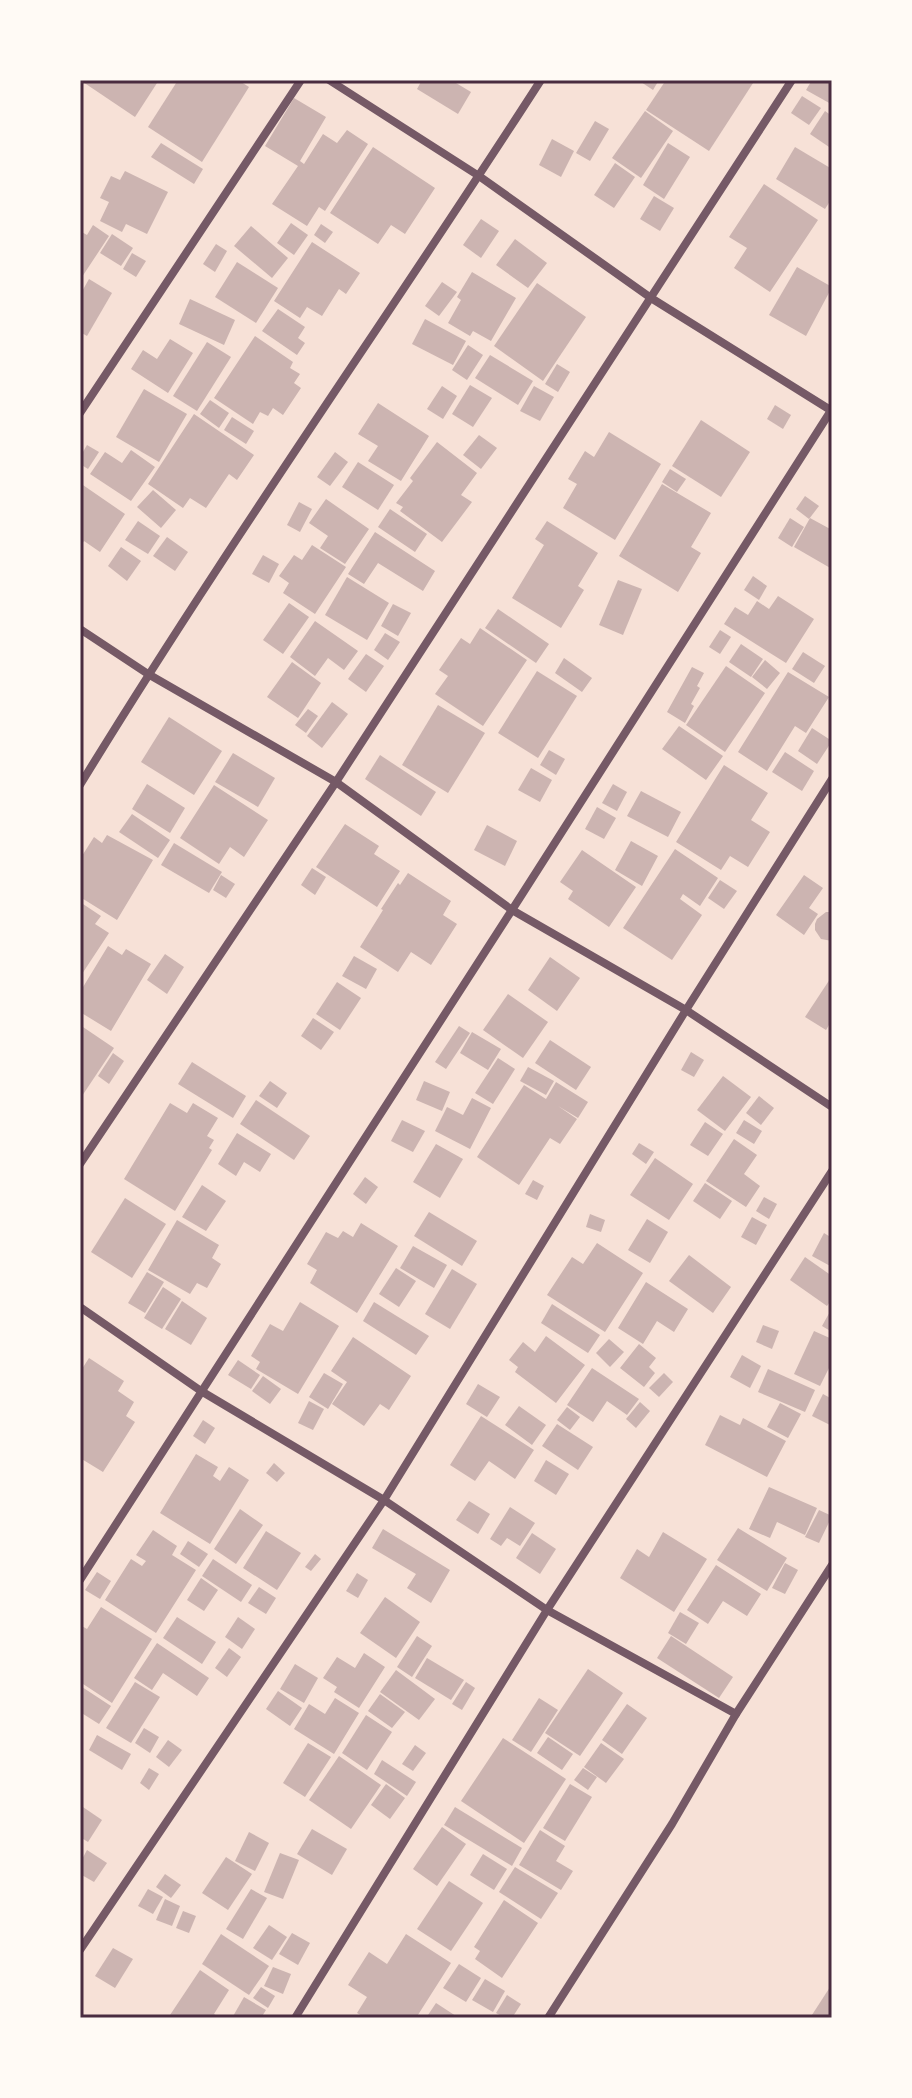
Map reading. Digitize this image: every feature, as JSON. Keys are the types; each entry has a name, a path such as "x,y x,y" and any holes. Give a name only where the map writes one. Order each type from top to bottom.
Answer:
{"street":[{"path":"80,413 301,80"},
{"path":"80,1580 832,410 651,298 479,176 329,80"},
{"path":"80,785 148,674 541,80"},
{"path":"80,1164 336,782 792,80"},
{"path":"80,629 148,674 336,782 512,910 686,1010 832,1107"},
{"path":"80,1950 384,1500 832,779"},
{"path":"295,2018 547,1610 832,1171"},
{"path":"80,1307 201,1391 384,1500 547,1610 736,1714"},
{"path":"548,2018 832,1565"}],"building":[{"path":"80,80 159,80 135,117"},
{"path":"178,80 238,80 249,87 202,162 148,127"},
{"path":"422,80 451,80 471,92 458,114 417,89"},
{"path":"638,80 659,80 653,90"},
{"path":"666,80 755,80 709,151 646,110"},
{"path":"812,80 832,80 831,104 806,90"},
{"path":"802,96 821,108 809,125 791,113"},
{"path":"294,98 326,117 300,161 304,164 323,134 337,143 347,130 368,144 325,211 319,207 307,226 272,204 298,166 265,146"},
{"path":"645,111 673,131 641,178 612,158"},
{"path":"825,111 832,116 832,149 810,134"},
{"path":"595,121 609,129 590,161 576,153"},
{"path":"552,139 574,151 561,177 539,165"},
{"path":"161,143 203,169 194,184 151,157"},
{"path":"668,143 690,157 664,199 643,185"},
{"path":"373,147 435,188 405,234 391,225 378,244 330,213"},
{"path":"795,147 832,169 832,198 825,209 776,179"},
{"path":"615,163 635,177 614,208 594,195"},
{"path":"125,171 168,192 147,234 126,224 122,232 100,221 109,202 100,198 111,176 120,180"},
{"path":"764,184 818,220 770,292 734,268 747,248 729,237"},
{"path":"654,196 674,208 660,231 640,219"},
{"path":"481,219 499,231 481,258 463,245"},
{"path":"291,223 308,235 294,255 277,243"},
{"path":"321,224 333,232 325,243 314,235"},
{"path":"93,225 109,236 80,280 80,231 87,235"},
{"path":"251,226 288,258 272,278 234,246"},
{"path":"112,234 133,248 121,266 100,253"},
{"path":"515,239 547,263 528,288 496,265"},
{"path":"312,242 360,273 346,294 339,289 322,316 307,307 300,318 274,301"},
{"path":"216,244 227,251 215,272 203,264"},
{"path":"132,253 146,261 136,277 123,269"},
{"path":"237,262 278,288 256,323 215,297"},
{"path":"797,267 832,287 806,336 769,315"},
{"path":"472,272 516,298 491,341 473,331 470,336 448,323 461,300 457,297"},
{"path":"89,279 112,293 87,336 80,332 80,295"},
{"path":"442,282 457,292 439,316 425,306"},
{"path":"537,283 586,317 543,381 494,346"},
{"path":"190,299 235,320 224,345 179,324"},
{"path":"278,309 305,327 298,338 305,343 297,355 262,331"},
{"path":"425,319 466,341 453,365 412,344"},
{"path":"255,336 293,362 290,368 300,374 294,383 301,388 283,415 273,408 268,416 260,412 253,424 214,398"},
{"path":"170,339 193,353 168,393 131,369 143,350 157,359"},
{"path":"207,342 231,357 197,411 173,396"},
{"path":"468,345 483,355 467,380 452,370"},
{"path":"490,355 533,381 518,405 475,378"},
{"path":"557,364 570,372 558,392 545,384"},
{"path":"470,385 492,398 473,427 452,414"},
{"path":"442,386 457,396 443,419 427,409"},
{"path":"534,386 554,397 540,421 520,411"},
{"path":"144,389 187,414 159,462 116,437"},
{"path":"210,400 229,413 219,428 200,414"},
{"path":"378,403 429,436 401,481 368,461 378,446 358,434"},
{"path":"775,405 791,415 783,429 767,419"},
{"path":"194,414 254,455 237,480 229,474 206,508 190,498 183,508 148,484"},
{"path":"232,417 254,431 246,444 224,430"},
{"path":"701,420 750,452 721,497 672,466"},
{"path":"609,432 661,464 615,540 563,508 577,484 568,479 585,451 594,457"},
{"path":"479,435 497,448 481,469 463,455"},
{"path":"437,442 477,473 461,495 472,502 442,542 400,511 403,507 396,503"},
{"path":"87,445 99,452 88,469 80,464 80,457"},
{"path":"131,450 155,467 131,501 90,474 105,452 122,463"},
{"path":"335,452 348,462 330,486 317,477"},
{"path":"358,462 394,485 378,510 342,487"},
{"path":"670,469 686,479 677,492 662,482"},
{"path":"80,483 125,514 100,552 84,541 80,547"},
{"path":"662,484 711,513 691,547 701,553 678,592 619,556"},
{"path":"153,490 176,510 161,528 137,507"},
{"path":"805,496 819,506 809,519 796,509"},
{"path":"326,499 369,529 345,564 320,548 328,536 309,523"},
{"path":"299,502 312,509 300,532 287,525"},
{"path":"390,509 427,534 415,552 378,527"},
{"path":"790,518 804,527 792,547 778,538"},
{"path":"810,518 832,530 832,569 794,547"},
{"path":"138,521 160,536 148,554 125,540"},
{"path":"547,521 598,553 578,586 584,590 561,628 512,598 544,545 535,539"},
{"path":"375,532 435,571 423,591 378,563 364,584 348,574"},
{"path":"167,537 188,552 175,571 153,556"},
{"path":"312,545 346,567 315,614 283,593 289,583 279,576 294,555 302,560"},
{"path":"121,547 141,561 127,581 108,566"},
{"path":"263,555 279,564 269,583 252,574"},
{"path":"753,576 767,586 759,600 744,590"},
{"path":"347,577 389,603 367,640 325,615"},
{"path":"618,580 642,589 623,635 599,625"},
{"path":"778,596 814,619 786,663 724,624 735,607 748,615 757,601 769,609"},
{"path":"289,603 309,617 283,654 263,640"},
{"path":"393,604 411,613 398,636 381,626"},
{"path":"498,609 549,644 536,663 485,628"},
{"path":"315,621 358,651 344,670 328,658 315,676 290,657"},
{"path":"480,628 527,660 483,726 435,694 448,676 439,670 461,638 470,644"},
{"path":"720,630 731,637 720,654 709,647"},
{"path":"385,633 400,642 388,660 374,650"},
{"path":"741,644 763,659 751,677 729,662"},
{"path":"803,652 825,666 814,683 792,669"},
{"path":"366,654 384,666 366,692 348,679"},
{"path":"564,658 592,678 582,692 555,673"},
{"path":"765,660 780,673 767,689 752,677"},
{"path":"292,662 321,683 298,718 267,697"},
{"path":"726,666 765,693 725,752 686,725"},
{"path":"692,667 704,673 685,723 667,712"},
{"path":"537,671 577,696 538,758 498,733"},
{"path":"788,672 829,697 806,733 795,726 767,771 738,752"},
{"path":"332,702 348,714 322,748 307,736"},
{"path":"438,705 485,733 448,793 402,765"},
{"path":"308,709 318,716 306,733 295,725"},
{"path":"169,717 222,751 194,795 141,762"},
{"path":"679,726 723,756 706,780 662,749"},
{"path":"812,728 832,741 817,764 798,751"},
{"path":"549,750 565,759 556,775 540,765"},
{"path":"785,752 814,771 802,791 772,772"},
{"path":"233,753 275,778 258,807 215,782"},
{"path":"380,755 436,792 421,816 365,779"},
{"path":"724,765 768,793 751,820 770,832 748,867 730,856 721,870 676,842"},
{"path":"531,768 552,780 540,802 518,790"},
{"path":"147,784 185,808 170,833 132,809"},
{"path":"613,784 627,792 617,811 602,803"},
{"path":"214,785 268,820 244,857 230,847 219,864 180,838"},
{"path":"641,791 681,812 668,837 627,816"},
{"path":"597,807 616,818 604,839 585,829"},
{"path":"132,814 170,840 158,858 119,832"},
{"path":"345,824 379,846 374,854 400,871 377,907 316,867"},
{"path":"487,825 517,841 505,866 474,850"},
{"path":"107,835 153,860 117,920 80,897 80,859 94,837 102,843"},
{"path":"631,841 658,856 642,886 615,870"},
{"path":"174,843 222,872 209,893 161,865"},
{"path":"675,849 718,878 700,906 683,894 680,899 702,915 672,960 623,928"},
{"path":"582,850 636,887 609,927 568,899 573,891 560,882"},
{"path":"312,868 326,877 315,895 301,885"},
{"path":"408,873 451,901 443,915 457,924 431,965 411,952 398,972 360,947 381,909"},
{"path":"221,875 235,884 226,898 213,890"},
{"path":"804,875 823,888 809,908 818,914 804,935 776,915"},
{"path":"720,880 737,891 724,909 708,898"},
{"path":"80,902 101,916 95,924 109,933 80,977"},
{"path":"826,912 832,912 832,941 821,939 815,930 817,919"},
{"path":"108,946 122,955 126,949 151,964 111,1031 80,1012 80,992"},
{"path":"165,954 184,967 167,994 147,980"},
{"path":"354,956 377,969 366,989 342,976"},
{"path":"550,957 580,978 557,1011 528,990"},
{"path":"832,976 832,1020 826,1030 805,1017"},
{"path":"337,982 361,998 340,1030 316,1014"},
{"path":"508,994 548,1022 523,1058 483,1030"},
{"path":"313,1018 334,1032 321,1050 301,1036"},
{"path":"80,1025 114,1048 80,1099"},
{"path":"459,1026 470,1033 446,1069 435,1062"},
{"path":"472,1032 501,1049 488,1070 460,1053"},
{"path":"550,1040 591,1067 576,1090 535,1063"},
{"path":"691,1052 704,1060 694,1077 681,1070"},
{"path":"113,1053 124,1061 109,1084 98,1076"},
{"path":"498,1058 515,1069 493,1104 475,1093"},
{"path":"192,1062 246,1096 233,1118 178,1084"},
{"path":"528,1067 554,1081 546,1095 520,1081"},
{"path":"723,1076 751,1097 725,1131 697,1110"},
{"path":"270,1081 287,1093 277,1108 259,1096"},
{"path":"424,1081 450,1092 442,1111 416,1100"},
{"path":"556,1082 588,1102 578,1118 558,1106 577,1119 560,1144 550,1138 519,1185 477,1157 524,1085 546,1099"},
{"path":"759,1096 774,1108 761,1125 746,1113"},
{"path":"472,1098 491,1108 470,1149 435,1131 447,1107 463,1115"},
{"path":"256,1100 310,1136 294,1160 240,1124"},
{"path":"170,1103 187,1113 193,1103 218,1118 207,1136 214,1140 209,1148 212,1150 175,1211 124,1179"},
{"path":"402,1120 425,1131 413,1152 391,1141"},
{"path":"744,1120 762,1131 754,1144 736,1133"},
{"path":"705,1122 723,1134 708,1156 690,1145"},
{"path":"237,1133 271,1154 260,1172 244,1162 236,1176 218,1164"},
{"path":"734,1139 757,1155 744,1174 760,1186 746,1207 706,1181"},
{"path":"639,1143 654,1152 646,1164 632,1154"},
{"path":"436,1144 463,1159 440,1198 413,1182"},
{"path":"655,1158 693,1184 669,1220 630,1195"},
{"path":"365,1177 378,1187 366,1204 353,1194"},
{"path":"533,1180 544,1186 537,1200 525,1194"},
{"path":"705,1183 732,1201 720,1219 693,1201"},
{"path":"202,1185 226,1201 206,1231 182,1217"},
{"path":"764,1197 777,1204 769,1219 756,1211"},
{"path":"125,1198 166,1224 132,1278 91,1252"},
{"path":"429,1212 477,1241 462,1266 414,1236"},
{"path":"590,1214 605,1220 601,1232 586,1227"},
{"path":"752,1217 767,1225 756,1245 741,1237"},
{"path":"647,1219 668,1232 650,1263 628,1250"},
{"path":"177,1220 219,1245 212,1258 221,1264 207,1288 197,1283 190,1294 148,1270"},
{"path":"361,1223 398,1246 357,1313 310,1283 317,1270 307,1264 326,1232 338,1238 343,1231 353,1237"},
{"path":"824,1233 832,1238 832,1267 812,1256"},
{"path":"597,1243 643,1273 605,1332 547,1295 572,1257 583,1264"},
{"path":"413,1246 447,1265 434,1288 400,1268"},
{"path":"689,1255 731,1287 713,1313 669,1281"},
{"path":"805,1257 832,1276 832,1299 827,1306 790,1280"},
{"path":"396,1268 416,1281 399,1307 379,1294"},
{"path":"452,1269 477,1284 450,1329 425,1314"},
{"path":"147,1272 164,1282 145,1313 128,1303"},
{"path":"646,1282 688,1309 674,1332 657,1321 643,1344 618,1328"},
{"path":"163,1287 181,1299 162,1329 144,1318"},
{"path":"182,1301 207,1318 191,1345 165,1329"},
{"path":"300,1302 339,1326 298,1394 256,1369 260,1362 251,1356 270,1324 283,1331"},
{"path":"374,1302 429,1336 416,1355 363,1321"},
{"path":"552,1304 600,1335 588,1353 541,1323"},
{"path":"832,1308 832,1332 822,1326"},
{"path":"763,1325 779,1331 772,1349 756,1342"},
{"path":"814,1331 832,1339 832,1362 820,1386 794,1374"},
{"path":"546,1336 585,1365 556,1403 515,1372 518,1367 509,1360 523,1342 535,1352"},
{"path":"353,1337 411,1376 389,1410 380,1404 364,1426 332,1404 347,1382 331,1371"},
{"path":"609,1339 624,1352 610,1367 596,1353"},
{"path":"639,1344 656,1358 649,1367 655,1373 644,1387 620,1368"},
{"path":"742,1355 761,1366 750,1388 730,1377"},
{"path":"89,1358 124,1381 118,1391 134,1402 126,1416 135,1422 103,1472 80,1458 80,1372"},
{"path":"238,1360 260,1375 251,1389 228,1375"},
{"path":"592,1368 639,1399 627,1415 607,1401 593,1422 567,1405"},
{"path":"768,1369 815,1390 805,1412 758,1392"},
{"path":"324,1373 343,1384 328,1409 309,1397"},
{"path":"664,1373 673,1382 659,1397 649,1388"},
{"path":"263,1376 281,1389 270,1404 252,1391"},
{"path":"478,1384 500,1397 487,1417 466,1404"},
{"path":"823,1394 832,1399 832,1426 812,1416"},
{"path":"309,1401 324,1409 313,1430 298,1423"},
{"path":"640,1402 650,1411 636,1428 626,1419"},
{"path":"780,1403 801,1414 788,1438 767,1427"},
{"path":"519,1406 546,1425 532,1445 505,1425"},
{"path":"567,1407 580,1417 570,1430 557,1420"},
{"path":"720,1415 740,1425 743,1418 786,1441 767,1477 705,1445"},
{"path":"481,1416 534,1450 515,1479 489,1461 475,1481 450,1465"},
{"path":"203,1420 215,1428 205,1444 193,1436"},
{"path":"557,1424 593,1447 578,1470 542,1446"},
{"path":"196,1454 218,1467 213,1476 220,1481 229,1467 249,1480 210,1544 160,1513"},
{"path":"546,1460 569,1474 556,1495 534,1481"},
{"path":"274,1463 285,1473 277,1482 266,1473"},
{"path":"769,1487 817,1508 805,1535 777,1522 770,1538 749,1529"},
{"path":"469,1501 490,1514 478,1534 456,1520"},
{"path":"510,1507 535,1523 520,1546 507,1538 501,1546 490,1539"},
{"path":"240,1509 263,1525 236,1564 214,1549"},
{"path":"819,1510 832,1516 819,1543 805,1537"},
{"path":"738,1528 787,1558 767,1591 717,1560"},
{"path":"383,1529 450,1570 431,1603 407,1588 416,1574 372,1548"},
{"path":"153,1530 177,1546 172,1555 196,1570 156,1633 105,1600 131,1559 142,1566 146,1561 136,1555"},
{"path":"266,1531 301,1553 277,1590 243,1568"},
{"path":"663,1532 707,1559 674,1612 620,1578 637,1549 649,1557"},
{"path":"532,1533 556,1549 540,1574 516,1558"},
{"path":"188,1541 208,1554 199,1567 180,1554"},
{"path":"315,1554 321,1559 311,1571 305,1567"},
{"path":"213,1559 252,1585 241,1602 202,1576"},
{"path":"785,1563 798,1570 785,1594 772,1588"},
{"path":"716,1565 761,1594 747,1616 723,1601 708,1624 687,1610"},
{"path":"97,1572 111,1581 100,1599 85,1590"},
{"path":"357,1573 368,1580 358,1598 346,1591"},
{"path":"201,1578 218,1590 204,1611 187,1600"},
{"path":"259,1587 276,1598 266,1614 248,1603"},
{"path":"385,1597 420,1622 396,1658 360,1633"},
{"path":"101,1607 152,1639 112,1703 80,1682 80,1625 87,1629"},
{"path":"680,1612 699,1623 686,1644 668,1633"},
{"path":"177,1617 216,1642 202,1664 163,1638"},
{"path":"238,1617 255,1629 242,1649 225,1637"},
{"path":"417,1636 432,1646 412,1677 397,1667"},
{"path":"671,1636 733,1677 719,1698 657,1658"},
{"path":"157,1643 209,1678 197,1696 163,1673 152,1690 134,1678"},
{"path":"229,1648 241,1657 227,1677 215,1668"},
{"path":"364,1653 385,1667 359,1708 334,1692 337,1687 323,1678 337,1657 355,1668"},
{"path":"427,1658 464,1680 451,1700 415,1678"},
{"path":"295,1664 318,1678 304,1703 280,1689"},
{"path":"588,1669 623,1693 580,1756 545,1733"},
{"path":"396,1670 435,1699 419,1720 380,1692"},
{"path":"135,1682 160,1697 131,1743 106,1728"},
{"path":"466,1682 475,1688 462,1710 452,1704"},
{"path":"82,1687 111,1706 99,1724 80,1712"},
{"path":"278,1691 302,1708 290,1726 266,1709"},
{"path":"380,1694 405,1712 392,1728 368,1711"},
{"path":"335,1698 359,1713 334,1754 294,1729 309,1704 325,1714"},
{"path":"539,1698 558,1710 531,1752 512,1740"},
{"path":"627,1704 647,1718 622,1754 602,1740"},
{"path":"366,1715 392,1732 367,1770 342,1753"},
{"path":"144,1728 159,1737 150,1753 135,1743"},
{"path":"97,1735 131,1754 122,1770 89,1750"},
{"path":"548,1737 573,1754 562,1770 537,1753"},
{"path":"503,1738 566,1779 524,1843 461,1801"},
{"path":"168,1740 182,1750 169,1767 156,1757"},
{"path":"308,1743 331,1757 305,1797 283,1783"},
{"path":"601,1743 624,1759 606,1783 584,1767"},
{"path":"415,1745 426,1753 413,1771 402,1764"},
{"path":"339,1756 381,1785 351,1829 309,1800"},
{"path":"382,1760 416,1782 407,1796 374,1774"},
{"path":"149,1768 159,1774 149,1790 140,1783"},
{"path":"583,1768 597,1777 588,1790 574,1780"},
{"path":"386,1784 405,1798 390,1819 371,1805"},
{"path":"570,1784 592,1797 565,1841 543,1828"},
{"path":"80,1805 102,1820 88,1842 80,1837"},
{"path":"455,1807 522,1848 512,1866 444,1825"},
{"path":"442,1827 466,1844 437,1886 413,1869"},
{"path":"312,1829 347,1849 332,1875 297,1854"},
{"path":"540,1830 565,1846 556,1861 573,1871 561,1890 519,1865"},
{"path":"249,1832 269,1843 255,1871 235,1861"},
{"path":"87,1850 107,1863 94,1882 80,1874 80,1863"},
{"path":"280,1853 299,1860 283,1899 264,1892"},
{"path":"483,1854 507,1869 494,1890 470,1875"},
{"path":"226,1857 252,1874 228,1910 202,1893"},
{"path":"515,1867 558,1893 541,1919 499,1892"},
{"path":"165,1874 181,1885 171,1898 156,1887"},
{"path":"449,1881 483,1903 451,1951 417,1929"},
{"path":"148,1889 163,1897 153,1914 138,1906"},
{"path":"251,1889 267,1898 243,1939 226,1929"},
{"path":"165,1899 180,1906 172,1926 156,1920"},
{"path":"504,1900 538,1923 502,1978 475,1959 480,1951 474,1947"},
{"path":"183,1911 196,1916 189,1933 176,1928"},
{"path":"269,1925 287,1937 272,1960 253,1948"},
{"path":"292,1933 310,1943 298,1965 279,1954"},
{"path":"221,1934 269,1966 249,1995 202,1964"},
{"path":"406,1934 451,1963 416,2018 366,2018 357,2013 367,1997 348,1985 369,1952 387,1964"},
{"path":"113,1948 133,1959 115,1988 95,1976"},
{"path":"459,1964 481,1978 466,2002 443,1988"},
{"path":"273,1967 291,1974 283,1994 264,1986"},
{"path":"200,1970 229,1990 214,2014 220,2018 168,2018"},
{"path":"485,1979 505,1991 493,2012 472,2000"},
{"path":"832,1984 832,2018 810,2018"},
{"path":"261,1987 275,1996 268,2008 253,1998"},
{"path":"507,1995 521,2004 512,2018 496,2013"},
{"path":"244,1997 266,2010 261,2018 232,2018"},
{"path":"436,2003 459,2018 426,2018"}]}
